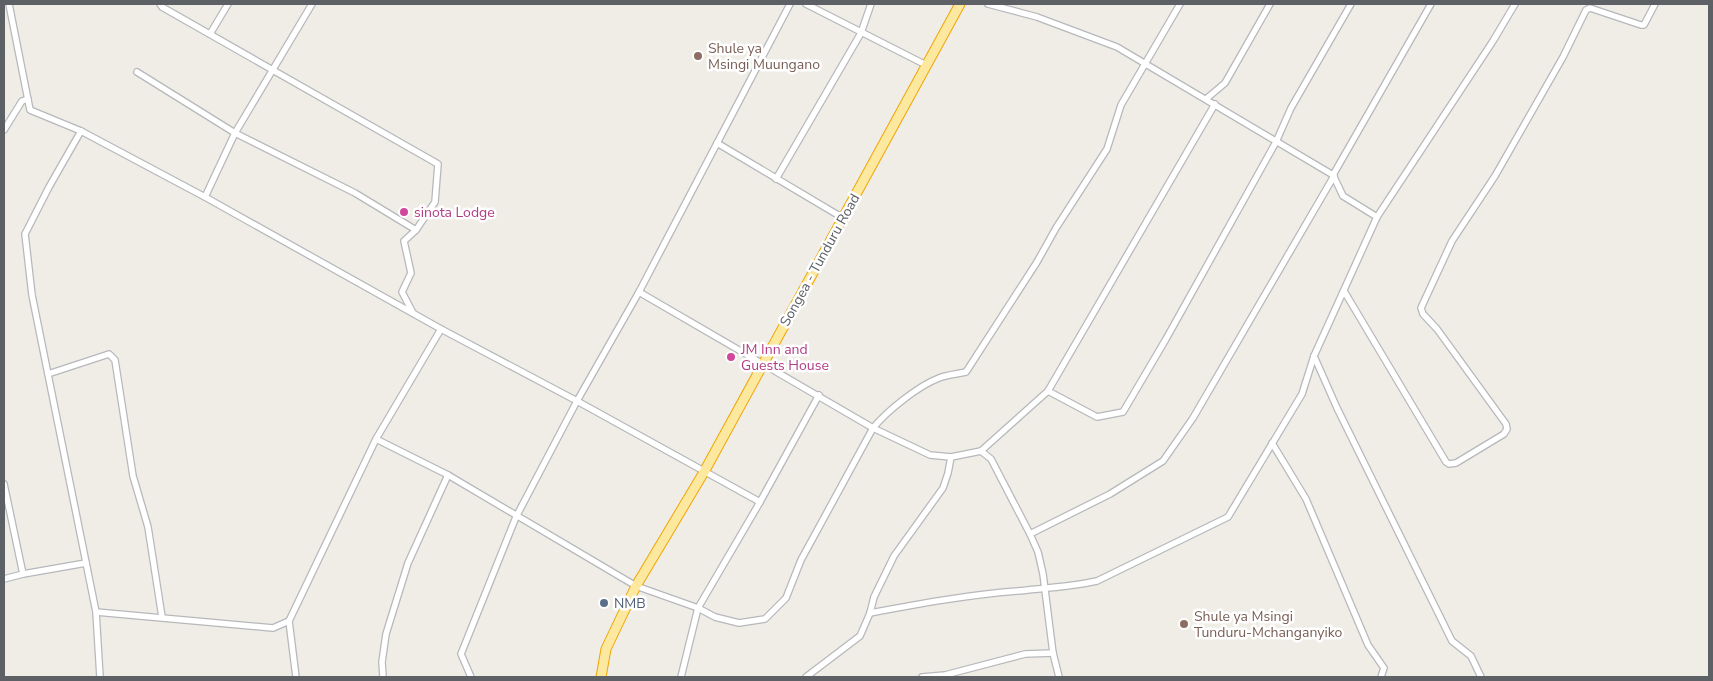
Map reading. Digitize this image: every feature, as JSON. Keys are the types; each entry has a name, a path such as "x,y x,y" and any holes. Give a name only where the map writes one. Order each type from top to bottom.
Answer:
{"highway":[{"name":"Songea - Tunduru Road","path":"601,677 606,649 636,586 704,472 960,4"}],"street":[{"path":"9,4 30,110 81,131 760,502"},
{"path":"160,4 162,7 438,164 435,202 416,230 404,241 411,273 402,292 413,313"},
{"path":"210,34 228,4"},
{"path":"205,198 235,133 313,4"},
{"path":"471,677 461,654 516,517 577,401 639,292 790,4"},
{"path":"806,4 926,65"},
{"path":"776,179 861,33 872,4"},
{"path":"988,4 1037,17 1117,47 1333,176 1343,196 1377,217"},
{"path":"376,439 448,475 516,517 636,586 698,608 715,617 739,623 764,619 786,598 801,560 873,428 884,415 908,396 938,378 966,372 1107,149 1121,104 1180,4"},
{"path":"1206,99 1225,83 1270,4"},
{"path":"1048,391 1097,417 1122,412 1166,339 1276,142 1291,108 1351,4"},
{"path":"1030,534 1110,494 1163,461 1192,418 1431,4"},
{"path":"870,613 929,601 1044,590 1096,581 1228,517 1302,394 1314,356 1377,217 1494,41 1515,4"},
{"path":"1344,291 1446,462 1456,464 1504,434 1507,429 1506,424 1438,329 1423,314 1421,308 1452,241 1495,176 1563,57 1586,10 1590,8 1641,26 1646,22 1655,4"},
{"path":"136,72 235,133 355,193 416,230"},
{"path":"4,130 22,101 28,99"},
{"path":"639,292 873,428 930,455 952,457 981,451 1048,391 1215,104"},
{"path":"81,131 25,234 32,295 96,612 100,677"},
{"path":"717,144 843,218"},
{"path":"296,677 289,621 376,439 441,329"},
{"path":"48,374 109,354 114,360 133,476 148,527 162,617"},
{"path":"1314,356 1337,408 1452,641 1471,656 1482,677"},
{"path":"681,677 698,608 760,502 819,395"},
{"path":"1272,443 1306,499 1368,645 1384,668 1381,677"},
{"path":"981,451 991,459 998,470 1038,552 1053,653 1059,677"},
{"path":"806,677 860,636 870,613 874,596 894,556 943,488 952,457"},
{"path":"384,677 382,662 386,634 408,563 448,475"},
{"path":"4,484 5,502 23,574"},
{"path":"4,579 86,563"},
{"path":"96,612 273,628 289,621"},
{"path":"922,677 945,675 1025,654 1053,653"}],"place":[{"name":"Shule ya Msingi Muungano","path":"698,56"},
{"name":"sinota Lodge","path":"404,212"},
{"name":"JM Inn and Guests House","path":"731,357"},
{"name":"NMB","path":"604,603"},
{"name":"Shule ya Msingi Tunduru-Mchanganyiko","path":"1184,624"}]}
